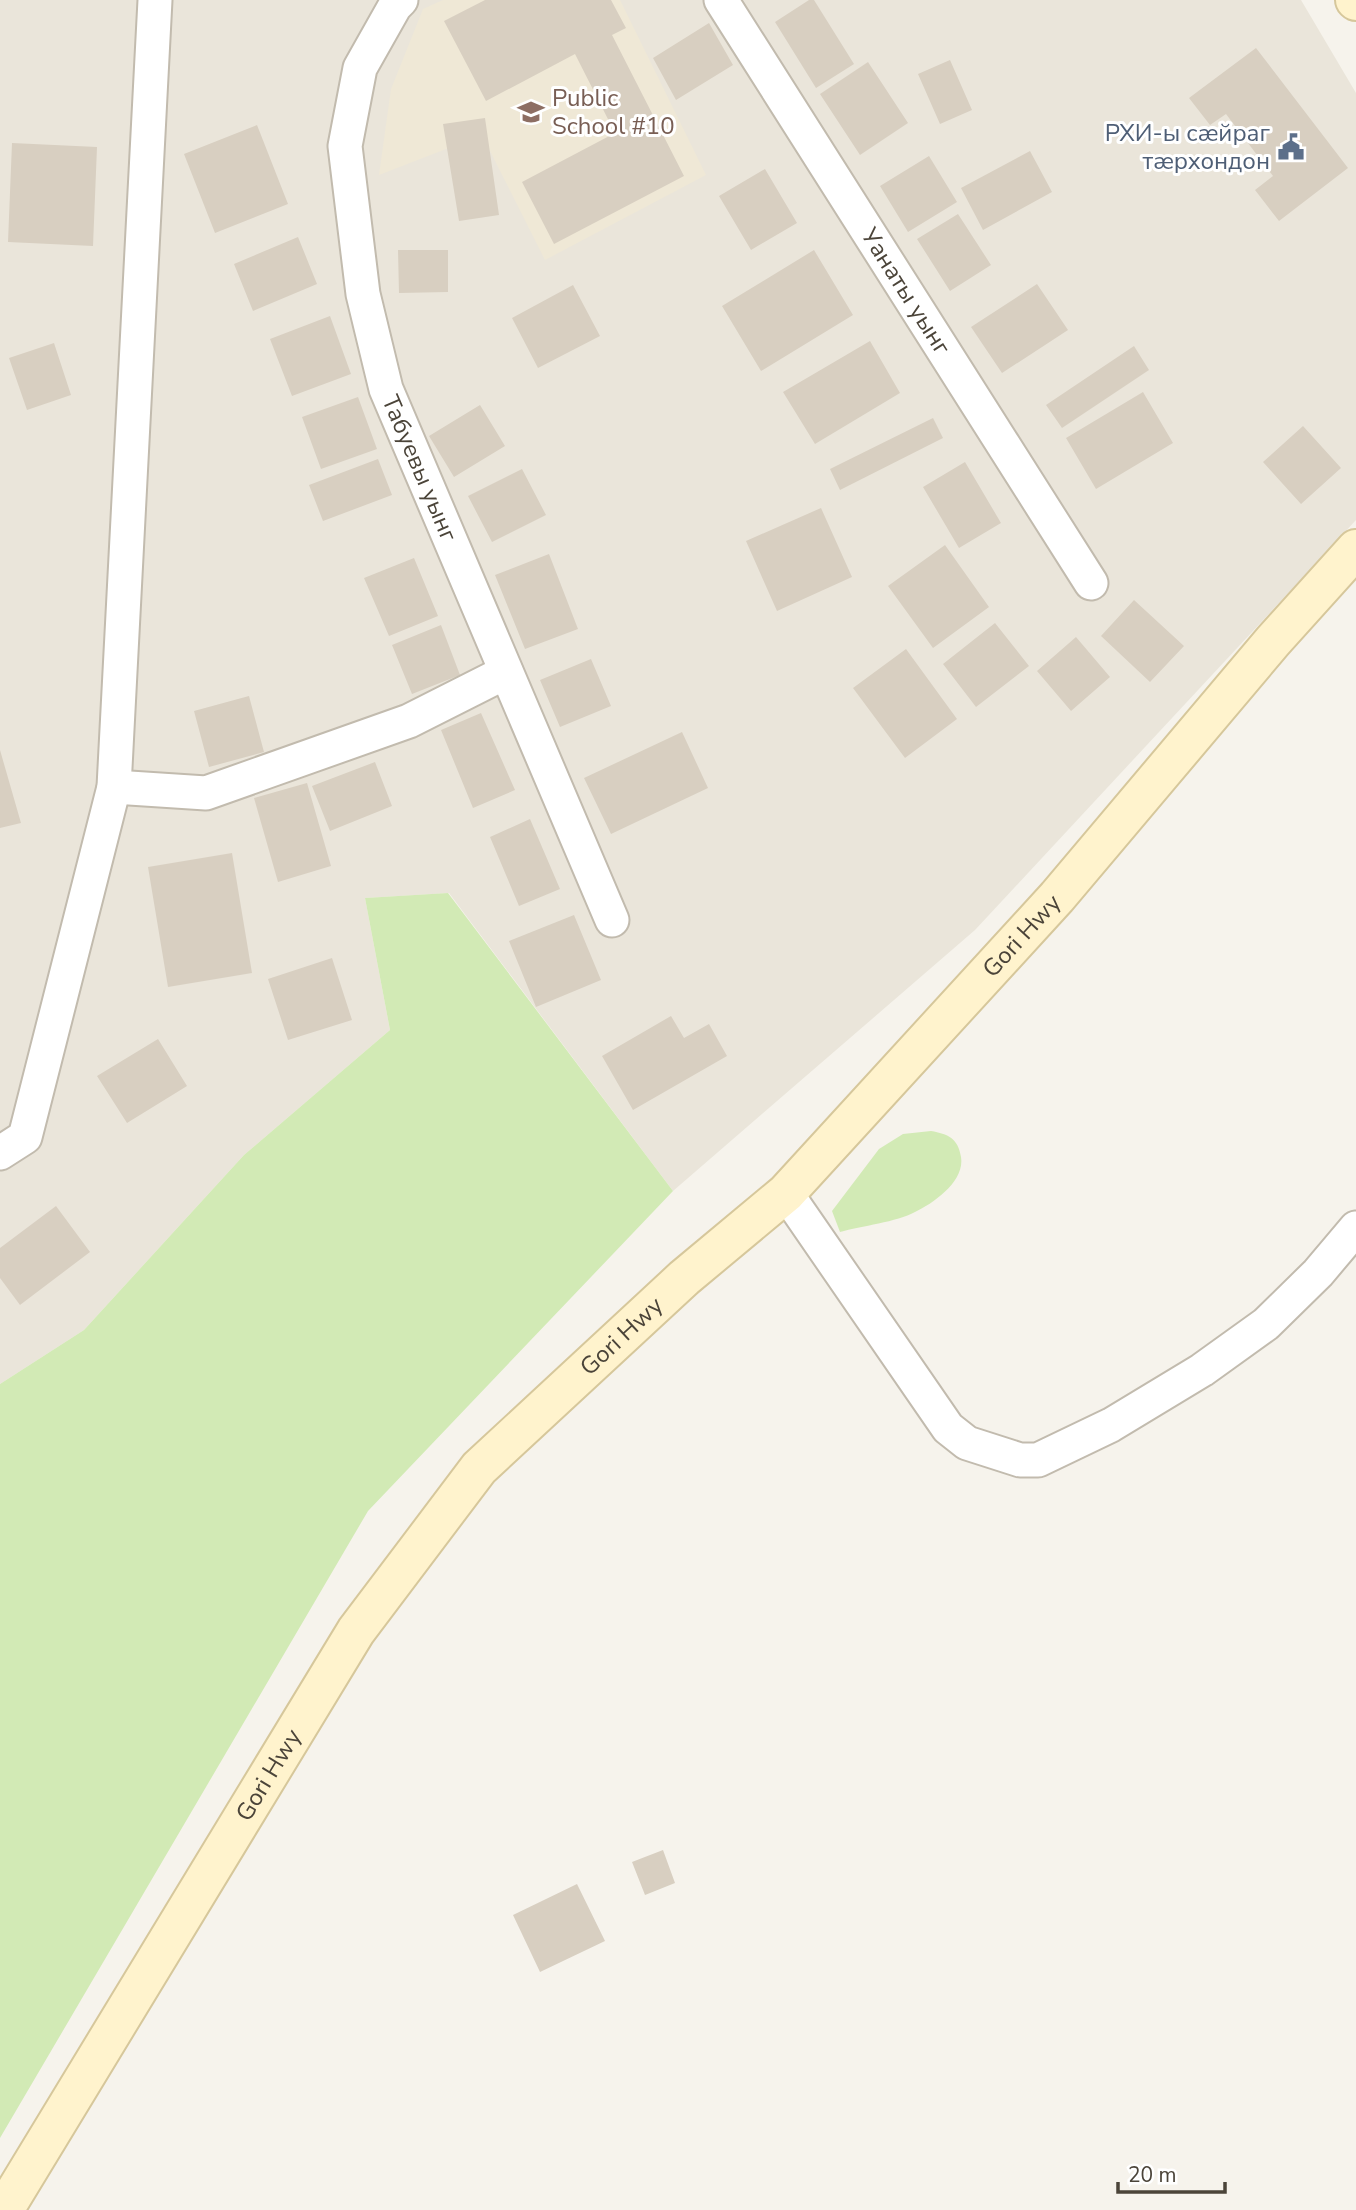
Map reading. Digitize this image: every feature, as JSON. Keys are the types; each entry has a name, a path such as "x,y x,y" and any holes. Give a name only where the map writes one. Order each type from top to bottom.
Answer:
{"main road":[{"name":"Gori Hwy","path":"4,2210 356,1631 479,1468 684,1278 786,1193 1057,897 1273,640 1356,549"}],"street":[{"path":"0,1153 25,1136 114,788 155,0"},
{"name":"Табуевы уынг","path":"401,0 360,68 345,146 363,294 386,389 612,920"},
{"name":"Уанаты уынг","path":"721,0 1091,583"},
{"path":"114,788 206,793 409,721 506,672"},
{"path":"786,1193 948,1428 967,1443 1020,1460 1038,1460 1111,1425 1202,1370 1266,1324 1318,1273 1356,1228"}],"shaded area":[{"path":"0,0 1301,0 1356,93 1356,520 975,930 673,1191 449,893 365,898 390,1030 244,1155 84,1330 0,1384"},
{"name":"Public School #10","path":"443,0 620,0 706,175 545,260 482,135 379,175 391,89 423,9"}],"green space":[{"path":"448,893 673,1191 368,1511 0,2138 0,1384 84,1330 244,1155 390,1030 365,898"},
{"path":"931,1131 951,1138 960,1151 961,1166 947,1190 923,1208 907,1215 840,1232 832,1211 879,1149 903,1134"}],"building":[{"path":"485,0 611,0 626,28 612,35 684,176 554,244 522,182 615,133 575,54 486,101 444,21"},
{"path":"809,0 814,0 854,64 816,88 775,22"},
{"path":"709,23 733,65 676,100 653,58"},
{"name":"РХИ-ы сæйраг тæрхондон","path":"1256,48 1348,168 1279,221 1255,190 1273,176 1226,114 1210,125 1189,98"},
{"path":"950,60 972,110 940,124 918,74"},
{"path":"868,62 908,123 860,155 820,94"},
{"path":"485,118 499,215 459,221 443,124"},
{"path":"257,125 288,204 215,233 184,154"},
{"path":"12,143 97,147 93,246 8,242"},
{"path":"1030,151 1052,192 983,230 961,188"},
{"path":"929,156 957,202 908,232 880,186"},
{"path":"765,169 797,223 751,250 719,196"},
{"path":"958,214 991,265 950,291 917,239"},
{"path":"298,237 317,284 253,311 234,264"},
{"path":"398,250 448,250 448,292 399,293"},
{"path":"814,250 853,315 761,371 722,306"},
{"path":"1037,284 1068,330 1002,373 971,327"},
{"path":"573,285 600,336 538,368 512,318"},
{"path":"330,316 351,374 292,396 270,339"},
{"path":"870,341 900,393 815,444 783,392"},
{"path":"54,343 71,395 27,410 9,358"},
{"path":"1134,346 1149,370 1062,428 1046,405"},
{"path":"1143,392 1173,443 1096,489 1066,438"},
{"path":"358,397 377,449 321,469 302,417"},
{"path":"480,405 505,446 454,477 429,436"},
{"path":"933,418 943,438 840,490 830,469"},
{"path":"1303,426 1341,468 1301,504 1263,462"},
{"path":"378,459 392,495 323,521 309,485"},
{"path":"965,462 1001,523 959,548 923,487"},
{"path":"522,469 546,515 492,542 468,496"},
{"path":"821,508 852,577 777,611 746,541"},
{"path":"945,545 989,607 933,648 888,586"},
{"path":"549,554 578,629 525,649 495,575"},
{"path":"414,558 438,616 389,636 364,578"},
{"path":"1134,600 1184,646 1150,682 1101,636"},
{"path":"995,623 1029,666 976,707 943,664"},
{"path":"441,625 460,675 412,694 392,645"},
{"path":"1076,637 1110,677 1071,711 1037,671"},
{"path":"906,649 957,719 905,758 853,688"},
{"path":"591,659 611,706 560,727 540,680"},
{"path":"249,696 264,752 209,767 194,711"},
{"path":"481,713 515,790 473,808 441,730"},
{"path":"682,732 708,788 611,834 584,778"},
{"path":"0,750 21,823 0,828"},
{"path":"375,762 392,806 330,831 312,786"},
{"path":"307,783 331,866 278,882 254,798"},
{"path":"530,819 560,889 519,906 490,837"},
{"path":"232,853 252,973 168,987 148,867"},
{"path":"574,915 601,980 536,1007 509,941"},
{"path":"332,958 352,1020 288,1040 268,979"},
{"path":"671,1016 684,1038 709,1024 727,1056 633,1110 602,1056"},
{"path":"158,1039 187,1086 127,1123 97,1076"},
{"path":"56,1206 90,1252 20,1305 0,1278 0,1248"},
{"path":"663,1850 675,1883 645,1895 632,1862"},
{"path":"577,1884 605,1941 540,1972 513,1915"}],"place":[{"name":"Public School #10","path":"531,112"},
{"name":"РХИ-ы сæйраг тæрхондон","path":"1291,147"}]}
